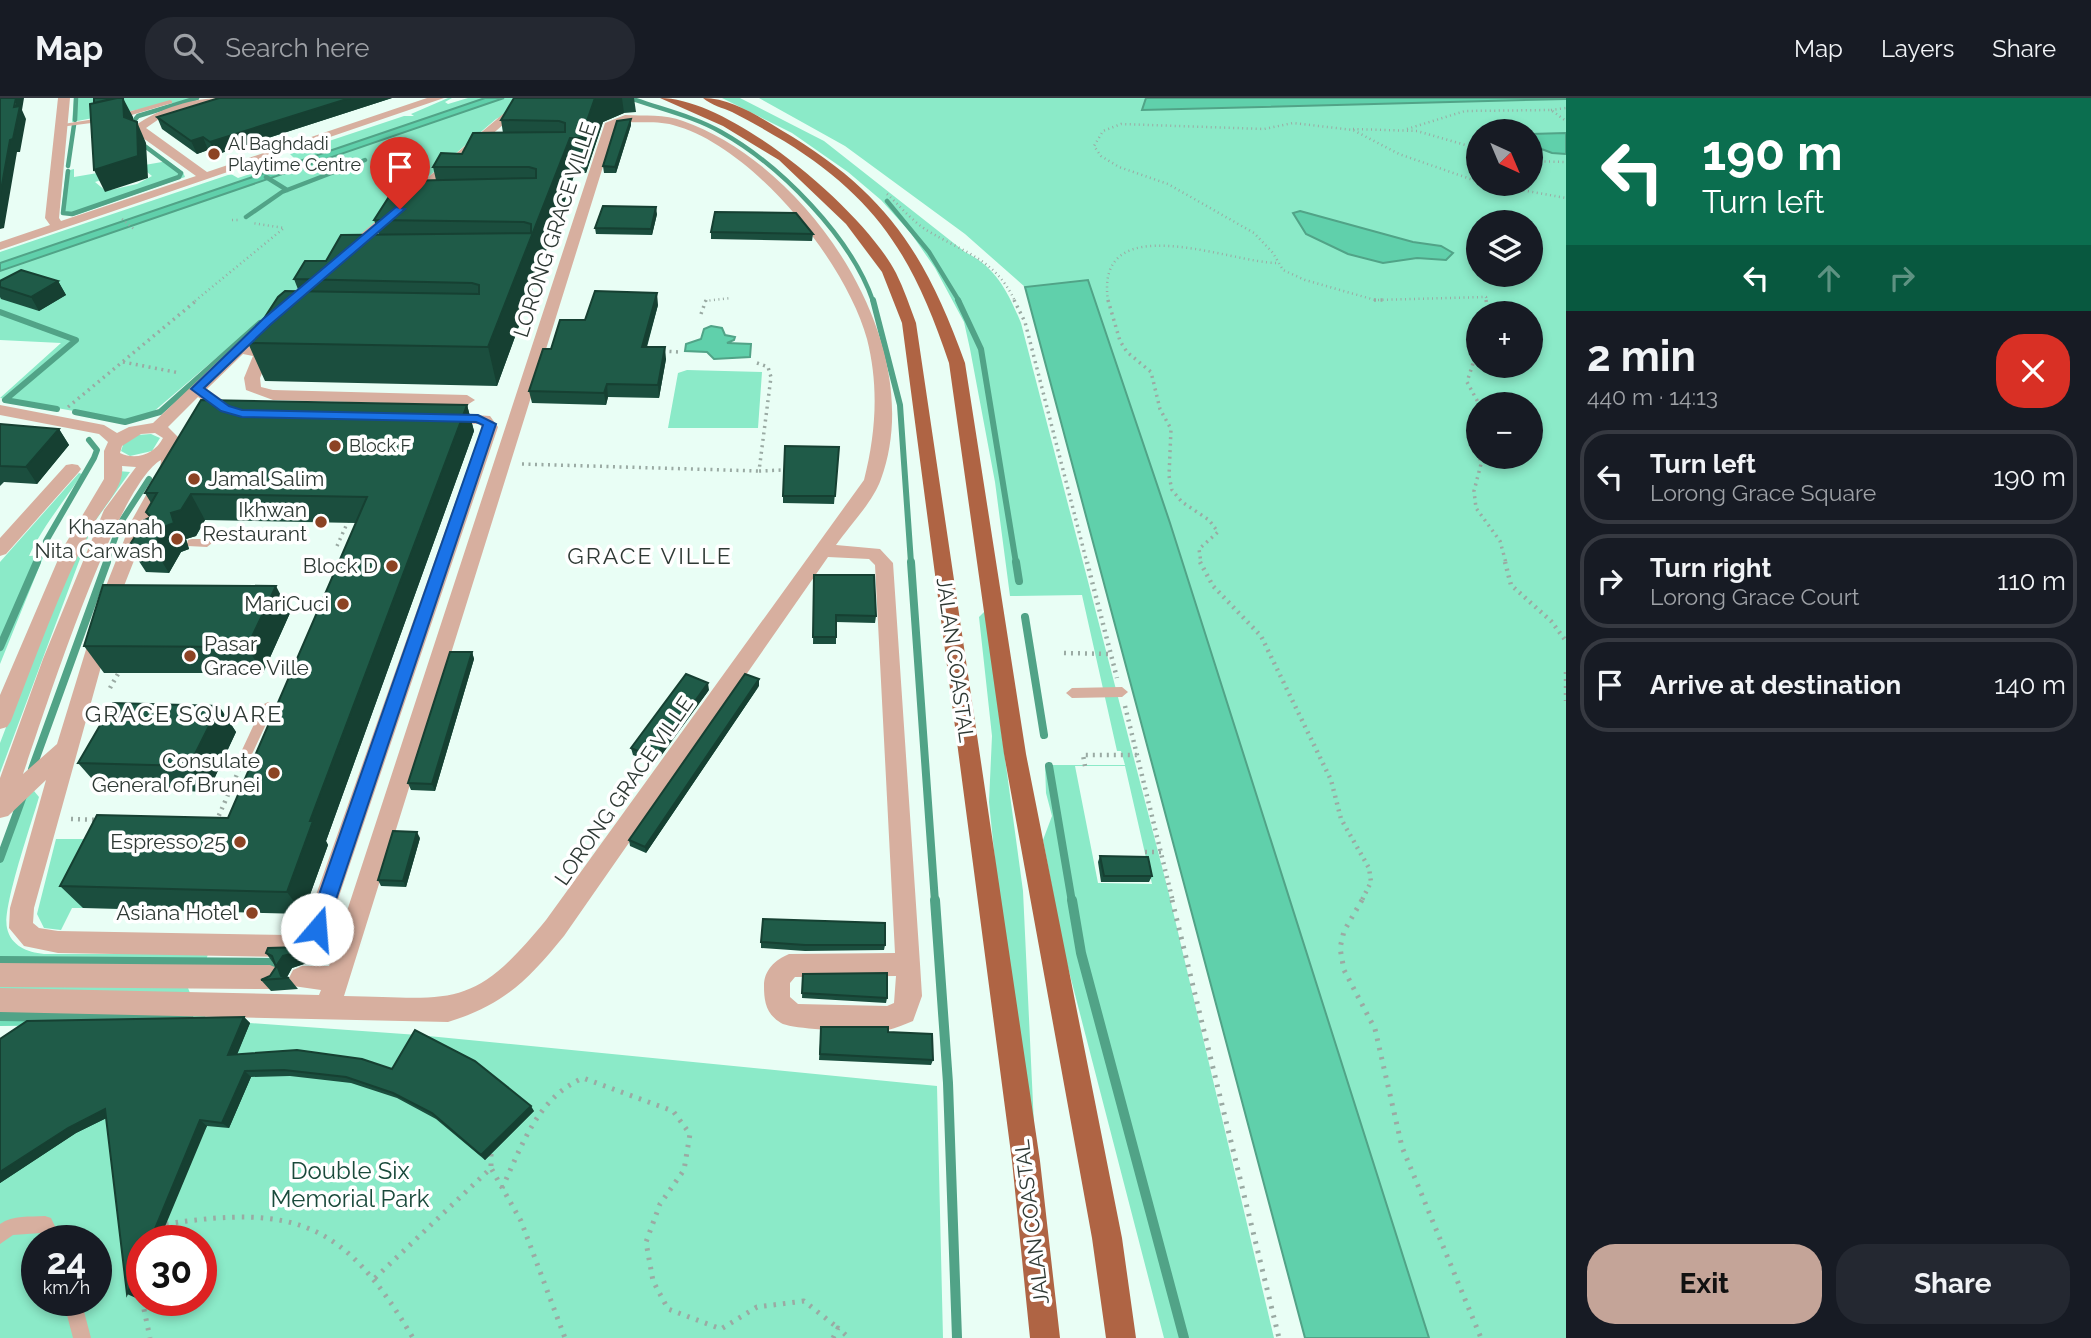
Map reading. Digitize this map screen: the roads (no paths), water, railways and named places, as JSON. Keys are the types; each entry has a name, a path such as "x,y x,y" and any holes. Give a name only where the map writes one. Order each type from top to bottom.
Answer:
{"highway":[{"name":"JALAN COASTAL","path":"666,98 727,124 783,157 851,221 889,272 909,323 1026,1161 1045,1338"},
{"path":"709,98 768,126 816,156 885,217 905,243 937,305 957,363 1014,754 1104,1224 1121,1338"}],"street":[{"path":"58,226 52,218 64,98"},
{"path":"205,177 140,131 140,127 155,117 217,98"},
{"path":"0,246 438,98"},
{"path":"364,263 336,263 463,161 508,116 522,106 550,98"},
{"path":"508,116 533,116"},
{"name":"LORONG GRACE VILLE","path":"623,119 676,122 715,139 755,169 816,233 843,268 858,296 880,360 886,393 879,457 872,481 823,550 555,928 516,977 478,1003 448,1010 328,1007 611,124 623,119"},
{"path":"400,209 427,209"},
{"path":"0,808 53,659 113,510 197,389 286,305"},
{"path":"267,322 294,322"},
{"path":"238,349 258,351 262,354 251,384 254,390 273,395 467,400"},
{"path":"164,436 169,470 139,543 113,592 46,818 22,908 21,929 33,938 58,942 290,947 308,939 317,929 490,424 478,418 263,414 225,409 197,389"},
{"path":"0,410 104,430 125,462 152,457"},
{"path":"0,721 84,524 114,476 115,449 131,432 164,436"},
{"path":"0,550 72,469"},
{"path":"823,550 874,553 884,563 908,964 908,1004 897,1016 798,1016 789,1014 777,1003 777,978 789,967 908,964"},
{"path":"0,808 65,750"},
{"path":"0,975 270,977"},
{"path":"217,1005 228,977"},
{"path":"302,978 338,978"},
{"path":"0,1000 328,1007"}],"lane":[{"path":"61,125 115,118 170,102"},
{"path":"192,543 207,543"},
{"path":"1072,693 1122,692"},
{"path":"248,750 268,707"},
{"path":"0,1235 10,1227 21,1226"},
{"path":"76,1316 82,1338"}],"waterway":[{"path":"75,120 76,98"},
{"path":"128,128 138,116 197,98"},
{"path":"630,98 710,126 767,163 831,228 863,277 873,301"},
{"path":"68,166 74,125"},
{"path":"68,171 63,213 72,214 179,177 181,173 138,141"},
{"path":"246,217 282,192 365,160"},
{"path":"266,177 287,190"},
{"path":"887,201 929,252 959,301"},
{"path":"873,300 900,405 911,563"},
{"path":"958,300 981,349 1016,563"},
{"path":"0,312 76,340 5,400 57,409"},
{"path":"75,412 125,422 160,412 260,323"},
{"path":"46,541 94,458 97,450 89,440"},
{"path":"106,563 121,522 149,479"},
{"path":"36,563 40,554"},
{"path":"0,647 37,562"},
{"path":"32,769 107,562"},
{"path":"911,562 935,902"},
{"path":"1016,562 1019,581"},
{"path":"1025,617 1044,735"},
{"path":"1049,766 1072,902"},
{"path":"0,859 23,796"},
{"path":"935,900 948,1083 957,1338"},
{"path":"1072,900 1081,953 1184,1338"},
{"path":"0,961 276,963"},
{"path":"0,1016 189,1019"}],"place":[{"name":"Al Baghdadi Playtime Centre","path":"214,154"},
{"name":"Block F","path":"335,446"},
{"name":"Jamal Salim","path":"194,479"},
{"name":"Ikhwan Restaurant","path":"321,522"},
{"name":"Khazanah Nita Carwash","path":"177,539"},
{"name":"Block D","path":"392,566"},
{"name":"MariCuci","path":"343,604"},
{"name":"Pasar Grace Ville","path":"190,656"},
{"name":"Consulate General of Brunei","path":"274,773"},
{"name":"Espresso 25","path":"240,842"},
{"name":"Asiana Hotel","path":"252,913"}],"district":[{"name":"GRACE VILLE","path":"650,556"},
{"name":"GRACE SQUARE","path":"184,714"}],"park label":[{"name":"Double Six Memorial Park","path":"350,1185"}]}
